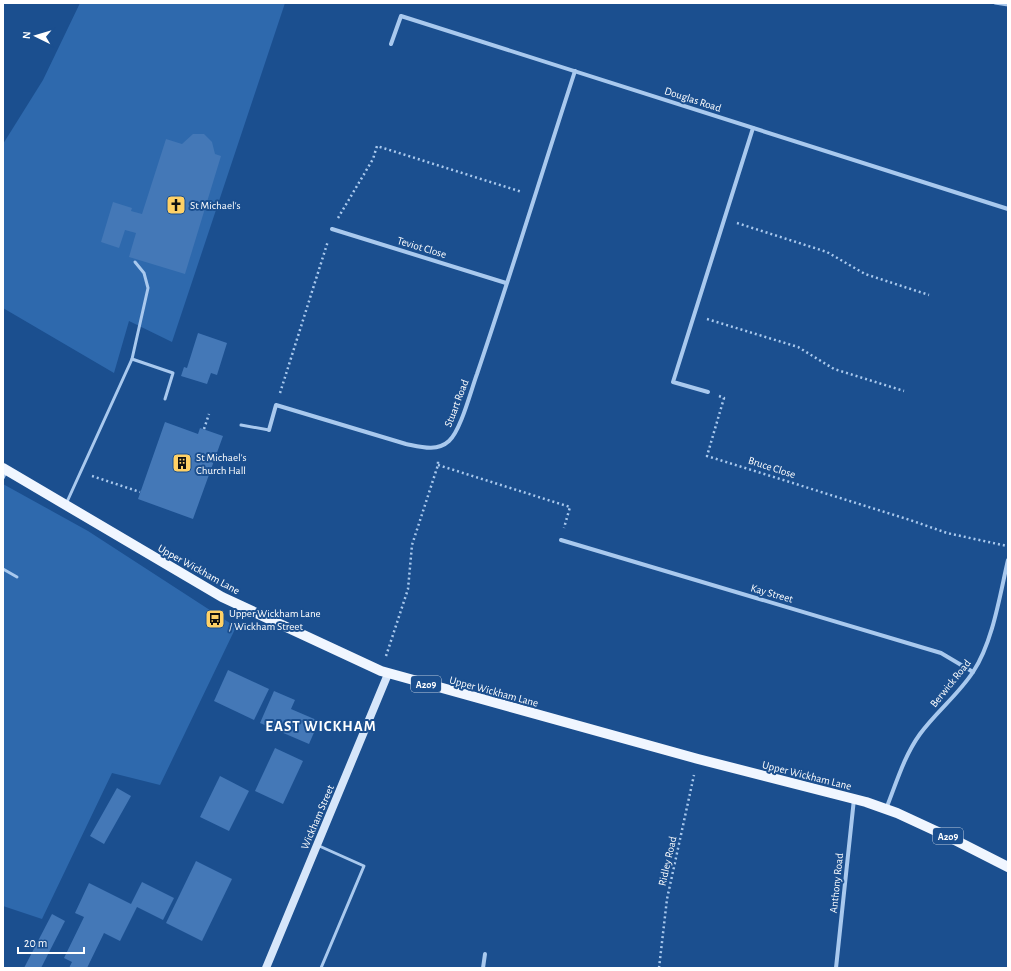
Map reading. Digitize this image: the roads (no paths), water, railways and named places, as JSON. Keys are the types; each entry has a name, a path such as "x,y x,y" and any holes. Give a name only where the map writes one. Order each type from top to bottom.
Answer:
{"main road":[{"name":"Upper Wickham Lane","path":"4,472 66,506 222,598 385,673 698,759 854,799 886,809 952,838 1008,867"}],"street":[{"name":"Douglas Road","path":"391,44 401,16 1008,209"},
{"name":"Stuart Road","path":"269,430 276,405 424,448 438,448 450,441 457,429 575,71"},
{"path":"708,392 673,382 753,128"},
{"name":"Teviot Close","path":"332,229 506,283"},
{"name":"Kay Street","path":"561,540 941,653 973,672"},
{"name":"Berwick Road","path":"886,809 907,756 919,735 973,672 988,642 1008,560"},
{"name":"Wickham Street","path":"266,968 318,845 385,673"},
{"name":"Anthony Road","path":"836,968 854,799"},
{"path":"484,968 485,954"}],"lane":[{"path":"995,3 1008,5"},
{"path":"66,506 132,359 148,288 144,273 135,262"},
{"path":"132,359 173,373 164,399"},
{"path":"241,425 269,430"},
{"path":"3,569 17,577"},
{"path":"318,845 364,866 320,968"}],"place":[{"name":"St Michael's","path":"176,205"},
{"name":"St Michael's Church Hall","path":"182,463"},
{"name":"Upper Wickham Lane / Wickham Street","path":"215,619"}],"district":[{"name":"EAST WICKHAM","path":"321,726"}]}
